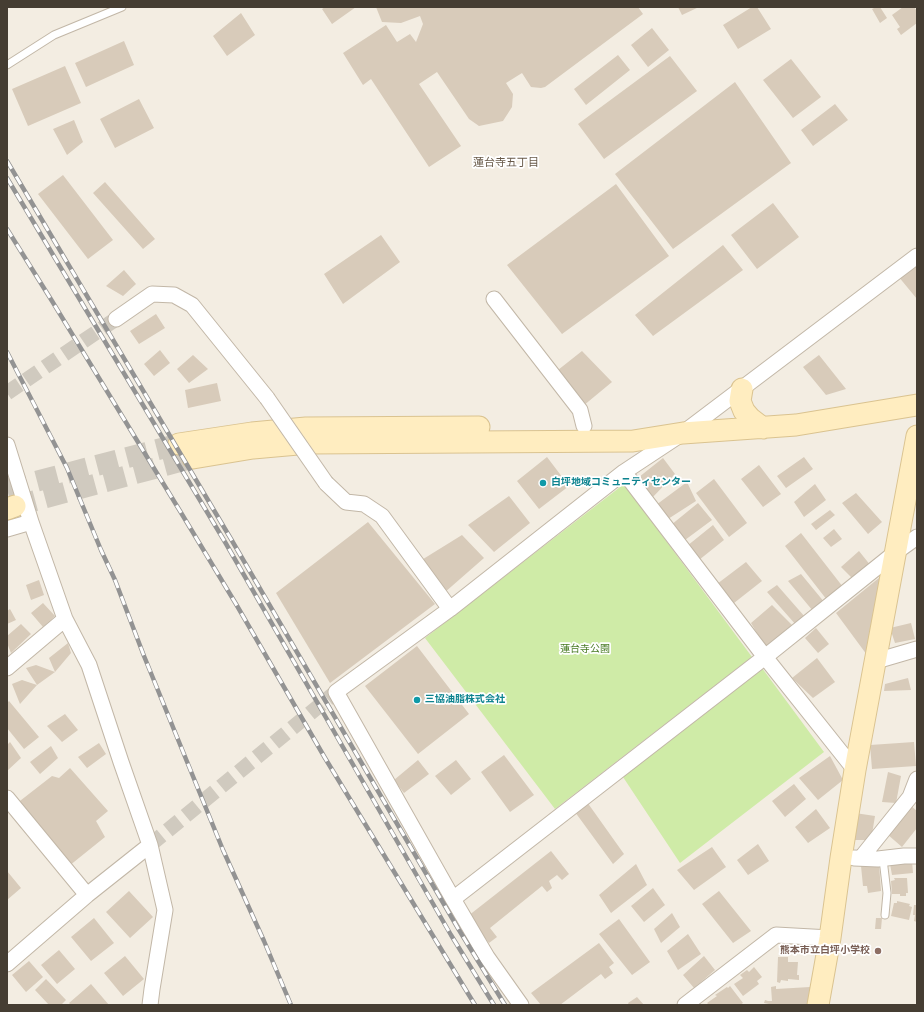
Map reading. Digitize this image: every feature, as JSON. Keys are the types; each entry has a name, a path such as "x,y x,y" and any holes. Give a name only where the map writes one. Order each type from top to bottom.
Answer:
{"street":[{"path":"522,1005 488,957 453,899 336,692 450,609 624,472 683,433 917,256"},
{"path":"116,318 152,294 174,295 192,304 267,398 326,484 346,502 364,504 382,516 450,609"},
{"path":"494,298 580,410 584,426"},
{"path":"742,388 740,401 744,411 750,418 763,428"},
{"path":"683,433 633,426 306,428 252,433 186,451 254,448 310,443 633,441 683,433 796,425 917,405"},
{"path":"818,1005 830,938 851,858 856,770 917,436"},
{"path":"7,445 31,522 66,619 90,665 121,762 150,845 165,910 150,1005"},
{"path":"624,472 765,657 856,770"},
{"path":"7,529 31,522"},
{"path":"453,899 917,537"},
{"path":"7,668 66,619"},
{"path":"876,661 917,649"},
{"path":"851,858 910,797 917,780"},
{"path":"7,798 87,896"},
{"path":"7,964 150,845"},
{"path":"851,858 883,859 917,856"},
{"path":"686,1005 776,935 830,938"}],"lane":[{"path":"7,65 54,35 122,7"},
{"path":"883,859 887,893 885,915"}],"green space":[{"name":"蓮台寺公園","path":"624,484 752,657 555,809 425,638"},
{"path":"762,668 824,752 680,863 623,777"}],"building":[{"path":"325,7 356,7 332,24 322,9"},
{"path":"376,7 638,7 643,14 545,87 531,87 522,73 506,83 513,94 512,107 503,121 479,126 469,119 437,72 419,84 461,146 429,167 371,79 363,85 343,53 386,25 397,42 410,34 416,42 423,24 420,16 401,23 382,22"},
{"path":"678,7 699,7 682,15"},
{"path":"752,7 757,7 771,29 738,49 723,25"},
{"path":"880,7 887,18 880,23 872,9"},
{"path":"903,7 914,7 917,11 917,23 901,35 897,29 900,27 892,15"},
{"path":"241,13 255,35 227,56 213,36"},
{"path":"652,28 669,50 648,67 631,45"},
{"path":"124,41 134,65 86,87 75,63"},
{"path":"618,55 630,70 586,105 574,89"},
{"path":"670,56 697,91 604,159 578,124"},
{"path":"791,59 821,97 793,118 763,80"},
{"path":"65,66 81,103 28,126 12,89"},
{"path":"735,82 791,163 673,249 615,174"},
{"path":"139,99 154,128 115,148 100,119"},
{"path":"835,104 848,120 813,146 801,130"},
{"path":"74,120 83,142 67,155 53,129"},
{"path":"63,175 113,240 88,259 38,194"},
{"path":"105,182 155,239 143,249 93,193"},
{"path":"616,184 669,256 562,334 507,265"},
{"path":"773,203 799,237 757,269 731,235"},
{"path":"381,235 400,262 343,304 324,274"},
{"path":"723,245 743,270 653,336 635,315"},
{"path":"917,260 917,299 898,276"},
{"path":"124,270 136,284 123,296 106,286"},
{"path":"156,314 165,328 139,344 130,331"},
{"path":"160,350 170,363 154,376 144,364"},
{"path":"582,351 612,382 583,406 558,370"},
{"path":"193,355 208,369 189,383 177,369"},
{"path":"819,355 846,389 826,395 803,367"},
{"path":"217,383 221,401 188,408 185,390"},
{"name":"白坪地域コミュニティセンター","path":"547,457 569,486 539,509 517,481"},
{"path":"804,457 813,469 786,488 777,476"},
{"path":"663,458 675,474 651,499 634,481"},
{"path":"759,465 781,494 763,507 741,479"},
{"path":"714,479 747,523 729,537 696,493"},
{"path":"687,482 696,501 668,519 656,505"},
{"path":"815,484 826,500 804,517 794,502"},
{"path":"856,493 882,522 868,534 842,503"},
{"path":"509,496 530,523 494,552 468,525"},
{"path":"698,503 712,520 685,540 671,525"},
{"path":"830,510 835,515 816,530 811,524"},
{"path":"368,522 435,604 330,683 276,593"},
{"path":"713,525 724,540 699,560 687,546"},
{"path":"834,529 842,539 831,547 823,538"},
{"path":"801,533 843,587 827,600 785,546"},
{"path":"462,535 484,558 444,593 420,561"},
{"path":"859,551 871,566 855,581 841,567"},
{"path":"746,562 762,581 734,603 717,584"},
{"path":"885,573 867,655 836,613"},
{"path":"801,574 825,603 813,611 788,581"},
{"path":"39,580 44,595 31,600 26,585"},
{"path":"777,585 805,617 796,625 767,592"},
{"path":"43,603 55,616 43,627 31,613"},
{"path":"772,605 794,627 767,650 751,623"},
{"path":"10,609 16,620 7,624 7,611"},
{"path":"911,623 915,639 895,643 890,628"},
{"path":"21,624 31,634 11,653 7,643 7,636"},
{"path":"816,628 829,644 818,653 805,638"},
{"path":"68,643 71,653 55,672 49,658"},
{"name":"三協油脂株式会社","path":"417,646 469,714 418,754 365,686"},
{"path":"817,658 835,682 813,698 792,678"},
{"path":"36,665 55,672 37,685 26,668"},
{"path":"908,678 911,690 884,691 885,684"},
{"path":"22,680 37,685 20,704 12,684"},
{"path":"9,701 39,737 24,749 7,728 7,703"},
{"path":"65,714 78,730 62,742 47,726"},
{"path":"10,742 21,758 7,771 7,745"},
{"path":"914,742 916,766 872,769 870,745"},
{"path":"99,743 106,754 87,768 78,757"},
{"path":"51,746 58,758 40,774 30,762"},
{"path":"504,755 534,795 510,812 481,772"},
{"path":"830,756 843,780 818,800 799,778"},
{"path":"418,760 429,774 404,793 394,780"},
{"path":"456,760 471,779 451,795 435,776"},
{"path":"70,768 108,811 96,821 105,837 69,866 16,804 52,776 59,778"},
{"path":"888,772 901,776 896,803 882,802"},
{"path":"794,784 806,799 785,817 772,801"},
{"path":"587,802 624,854 613,864 575,812"},
{"path":"910,805 917,811 917,828 902,847 887,834"},
{"path":"816,809 830,828 808,843 795,827"},
{"path":"855,813 875,816 871,840 852,840"},
{"path":"758,844 769,861 748,875 737,860"},
{"path":"712,847 726,867 694,890 677,870"},
{"path":"551,851 569,874 562,880 557,875 549,881 552,888 547,892 542,886 490,928 497,937 489,943 468,916"},
{"path":"912,861 913,873 892,875 890,864"},
{"path":"636,864 647,885 611,913 599,895"},
{"path":"879,864 881,891 868,893 867,886 863,886 861,866"},
{"path":"7,871 21,888 7,900"},
{"path":"894,878 907,878 908,893 906,893 906,896 892,894 891,881 895,880"},
{"path":"653,888 665,905 644,922 631,906"},
{"path":"129,891 153,917 130,938 106,912"},
{"path":"719,891 751,931 733,943 702,904"},
{"path":"897,901 910,904 909,906 912,907 909,920 891,916 894,903 897,903"},
{"path":"914,905 917,905 917,922 914,921"},
{"path":"672,913 680,927 661,943 654,929"},
{"path":"94,918 114,943 91,961 71,937"},
{"path":"876,918 882,918 881,929 875,929"},
{"path":"619,919 650,962 632,975 599,934"},
{"path":"688,934 701,954 678,970 667,951"},
{"path":"599,943 614,963 609,967 613,973 605,979 601,974 560,1005 541,1005 531,993"},
{"path":"59,950 75,969 57,984 41,965"},
{"path":"125,956 144,979 123,996 104,973"},
{"path":"704,956 715,970 694,988 683,975"},
{"path":"778,957 788,957 788,962 798,962 797,975 799,975 799,980 788,979 788,981 781,980 780,983 777,982"},
{"path":"29,961 43,977 26,992 12,975"},
{"path":"754,967 762,977 757,981 759,984 743,996 734,984 743,978 740,975 747,970 749,972"},
{"path":"46,979 66,1000 61,1005 49,1005 35,990"},
{"path":"91,984 109,1005 71,1005 69,1003"},
{"path":"730,986 743,1003 740,1005 709,1005 707,1003 717,996 715,995"},
{"path":"776,986 776,989 810,987 811,1005 769,1005 764,1003 765,1000 772,1001 771,987"},
{"path":"637,997 644,1005 629,1005 628,1003"}],"tunnel":[{"path":"7,393 116,319"},
{"path":"7,489 179,444"},
{"path":"15,506 193,458"},
{"path":"150,845 336,692"}],"railway":[{"path":"7,161 231,539 459,930 505,1005"},
{"path":"7,178 225,542 451,935 494,1005"},
{"path":"7,229 180,511 236,604 325,758 475,1005"},
{"path":"7,352 67,468 115,580 144,656 223,850 291,1005"}],"place":[{"name":"白坪地域コミュニティセンター","path":"543,483"},
{"name":"三協油脂株式会社","path":"417,700"},
{"name":"熊本市立白坪小学校","path":"878,951"}],"district":[{"name":"蓮台寺五丁目","path":"506,163"}]}
